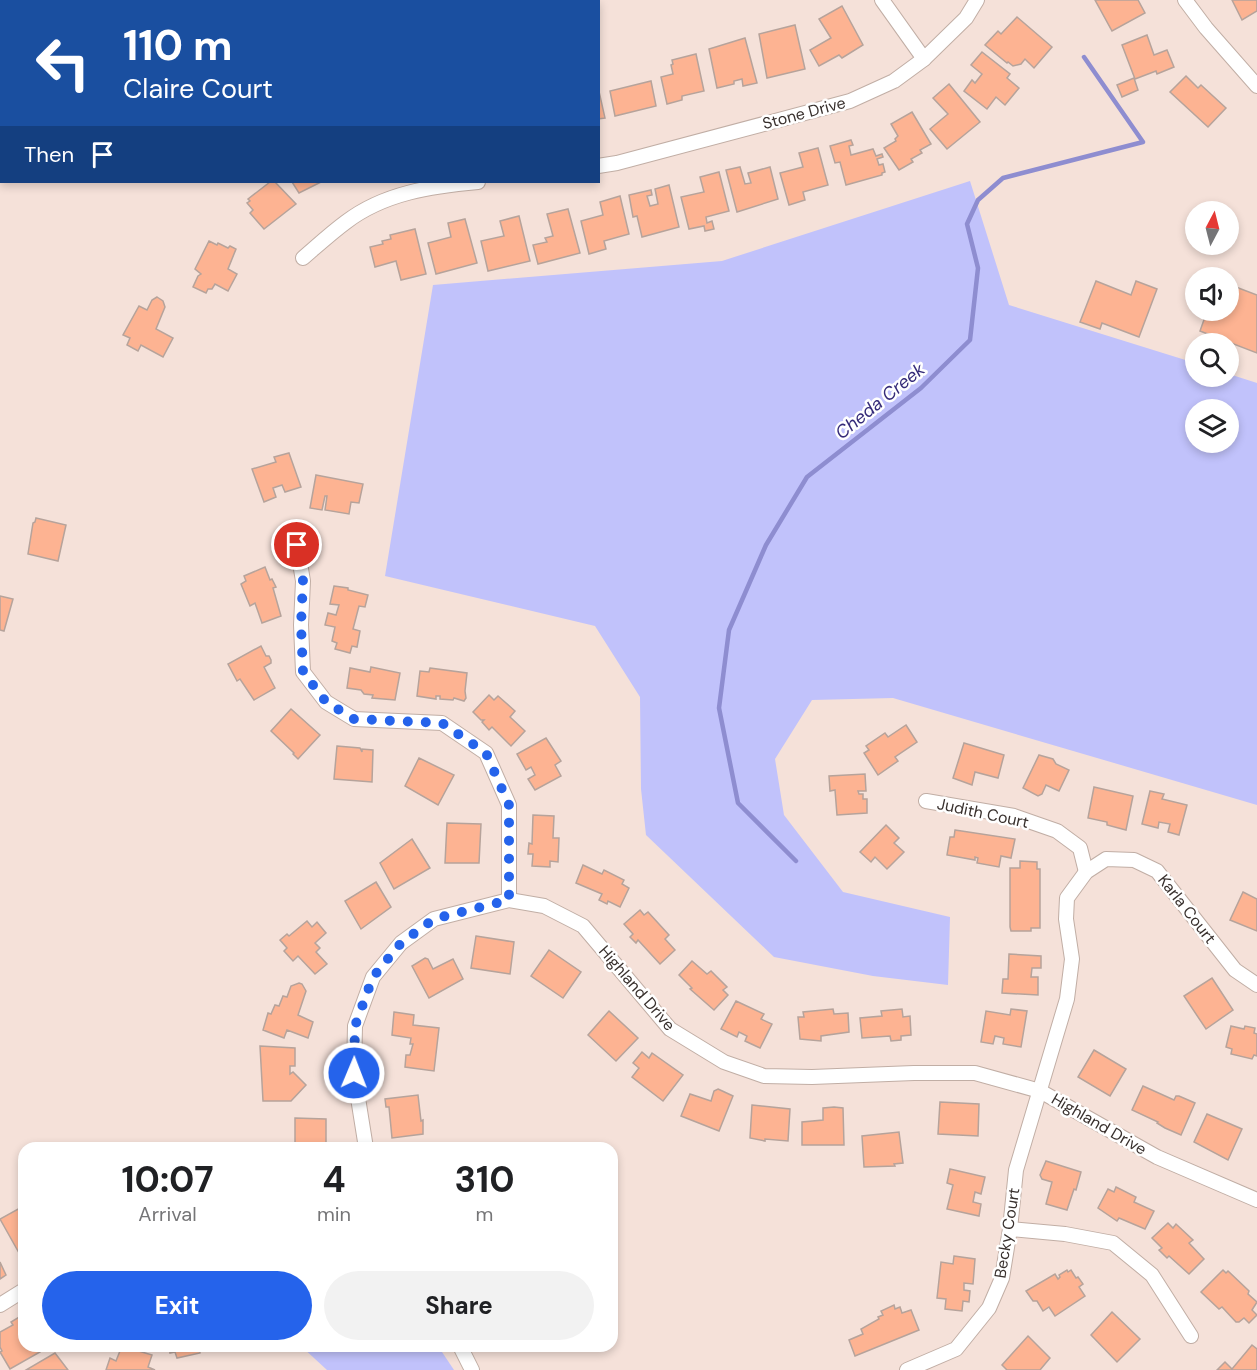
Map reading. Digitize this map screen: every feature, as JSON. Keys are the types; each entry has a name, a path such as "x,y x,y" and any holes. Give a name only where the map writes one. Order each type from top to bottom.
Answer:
{"street":[{"path":"882,0 924,59"},
{"name":"Stone Drive","path":"600,166 850,101 894,81 924,59 966,18 977,0"},
{"path":"1185,0 1206,28 1257,86"},
{"path":"303,258 347,221 381,202 433,186 467,183"},
{"path":"297,545 303,581 301,625 303,672 326,702 354,719 442,723 486,753 509,805 509,900"},
{"name":"Judith Court","path":"926,801 1014,816 1058,831 1080,848 1086,872"},
{"name":"Karla Court","path":"1040,1091 1067,999 1072,959 1066,919 1067,898 1086,872 1106,859 1134,860 1157,871 1235,970 1257,985"},
{"name":"Highland Drive","path":"365,1142 354,1073 355,1026 373,977 401,943 434,919 509,900 544,906 583,926 670,1029 724,1062 764,1076 812,1077 914,1072 975,1073 1040,1091 1157,1157 1257,1200"},
{"name":"Becky Court","path":"907,1370 956,1349 989,1308 1002,1278 1016,1170 1040,1091"},
{"path":"1010,1229 1065,1234 1113,1243 1152,1275 1191,1336"},
{"path":"0,1305 18,1294"},
{"path":"463,1352 472,1370"}],"shaded area":[{"path":"970,181 1009,305 1185,360 1185,387 1239,387 1239,377 1257,383 1257,805 893,698 812,700 775,759 784,815 843,892 950,917 948,985 873,976 774,957 646,835 641,789 640,697 595,626 385,576 433,285 722,261"},
{"path":"308,1352 442,1352 454,1370 327,1370"}],"building":[{"path":"1095,0 1138,0 1145,13 1112,31"},
{"path":"1232,0 1257,0 1257,11 1242,20"},
{"path":"842,6 863,45 842,58 839,55 819,66 810,50 831,38 819,19"},
{"path":"1017,17 1052,47 1034,68 1025,59 1021,64 1013,66 985,45 998,31 1001,34"},
{"path":"795,25 805,69 767,78 759,34"},
{"path":"1147,35 1154,55 1167,50 1174,67 1135,79 1122,45"},
{"path":"745,38 757,83 743,86 742,79 734,81 734,84 717,88 709,49"},
{"path":"982,52 1010,74 1007,78 1019,88 1005,105 996,97 987,109 964,91 972,80 975,83 982,74 971,65"},
{"path":"696,54 704,91 682,96 682,100 667,104 661,77 673,74 672,60"},
{"path":"1186,76 1198,88 1201,85 1226,108 1208,127 1170,92"},
{"path":"1134,78 1138,90 1122,97 1117,85"},
{"path":"651,81 656,106 615,116 610,91"},
{"path":"949,84 980,122 947,149 930,129 948,114 933,98"},
{"path":"600,96 605,118 600,119"},
{"path":"912,112 931,144 911,159 913,162 899,170 884,148 896,141 898,136 891,124"},
{"path":"851,140 853,145 849,146 851,155 873,149 876,156 882,154 883,157 877,159 879,165 883,164 885,172 882,175 846,185 840,162 835,163 830,146"},
{"path":"818,148 828,185 803,192 805,200 789,205 780,173 803,167 799,153"},
{"path":"740,167 745,184 751,183 748,173 770,167 778,199 737,212 726,170"},
{"path":"719,172 729,211 706,217 707,223 712,221 714,229 705,231 704,226 689,229 681,197 704,192 700,177"},
{"path":"269,183 276,183 296,204 264,229 250,213 253,210 247,203 250,201 248,199"},
{"path":"293,183 319,183 299,193"},
{"path":"669,185 679,227 642,237 637,216 633,217 629,195 651,190 652,195 647,196 650,206 658,204 655,189"},
{"path":"620,196 629,234 604,241 606,249 589,254 581,221 603,215 600,202"},
{"path":"568,209 580,253 538,264 533,245 547,242 545,238 553,236 547,214"},
{"path":"519,216 530,261 488,271 481,241 504,236 500,221"},
{"path":"465,219 477,263 436,274 428,243 451,237 448,223"},
{"path":"415,229 426,274 401,280 396,261 375,267 370,247 383,244 382,241 391,239 390,235"},
{"path":"209,241 236,249 228,269 237,274 228,291 215,284 206,293 193,287 201,274 195,269"},
{"path":"1096,281 1131,295 1136,281 1157,289 1139,337 1102,323 1100,329 1080,322"},
{"path":"1239,288 1257,295 1257,353 1239,346 1239,333 1200,331 1204,321 1239,321"},
{"path":"157,297 163,301 165,307 156,329 173,338 163,357 141,345 138,351 127,345 130,338 123,335 139,306 147,310 152,300"},
{"path":"289,453 301,487 285,492 282,485 273,488 276,497 264,502 252,469 276,462 274,457"},
{"path":"316,475 363,484 359,503 351,502 349,514 325,510 327,496 325,496 322,510 310,508"},
{"path":"36,518 66,525 58,561 28,554 33,523"},
{"path":"265,567 270,580 272,579 276,587 273,588 281,616 262,623 255,603 250,606 241,584 246,581 244,576"},
{"path":"334,586 368,595 365,607 359,606 353,629 360,631 357,647 352,646 350,653 335,649 337,643 332,641 335,627 325,625 328,613 336,615 339,605 330,604"},
{"path":"0,596 13,599 4,631 0,630"},
{"path":"261,646 271,660 271,663 264,667 275,688 254,700 240,679 237,681 228,664"},
{"path":"371,667 400,673 395,700 372,698 373,695 364,694 361,690 347,688 350,668 370,672"},
{"path":"430,668 467,673 464,701 454,698 453,700 440,699 440,696 436,696 436,699 417,696 420,671 429,672"},
{"path":"489,695 494,700 498,696 515,711 510,717 525,731 511,746 492,727 489,730 482,722 484,720 473,712"},
{"path":"291,709 320,735 298,759 271,731"},
{"path":"906,725 917,742 895,757 898,761 878,775 864,753 869,750 866,746 885,733 888,737"},
{"path":"546,738 561,761 555,765 561,776 535,790 528,779 535,775 531,767 526,770 517,754"},
{"path":"964,743 1004,755 998,778 975,772 972,785 953,778"},
{"path":"337,746 360,748 362,752 362,749 373,750 372,782 334,779"},
{"path":"1039,755 1053,759 1056,764 1069,770 1059,791 1046,785 1042,794 1038,796 1023,788"},
{"path":"419,758 454,775 438,805 405,786"},
{"path":"865,774 866,791 858,791 859,794 863,794 863,799 867,799 867,813 837,815 835,790 830,791 829,776"},
{"path":"1094,787 1133,796 1126,830 1107,825 1107,822 1088,818"},
{"path":"1150,791 1164,794 1162,799 1187,805 1179,835 1168,832 1170,824 1159,822 1158,828 1142,824"},
{"path":"533,815 554,816 553,838 559,838 558,862 550,861 550,867 532,866 533,854 528,854 529,843 532,844"},
{"path":"447,823 481,824 479,863 445,863"},
{"path":"886,825 899,838 894,843 904,852 887,869 875,857 871,862 860,852"},
{"path":"955,830 1015,839 1011,858 1001,856 999,867 977,863 978,858 975,857 975,860 947,855 950,837 954,837"},
{"path":"412,839 430,868 394,889 380,863"},
{"path":"1020,861 1037,862 1037,869 1040,869 1040,928 1031,928 1031,931 1011,931 1010,927 1010,868 1020,868"},
{"path":"583,865 602,874 604,870 624,880 622,884 629,888 620,907 608,901 607,904 599,900 602,894 576,883"},
{"path":"376,882 391,907 361,929 345,901"},
{"path":"1243,892 1257,899 1257,931 1230,920"},
{"path":"640,910 644,915 648,912 669,935 665,939 675,950 660,964 638,940 636,943 630,937 633,934 624,924"},
{"path":"307,921 312,927 317,922 326,933 315,943 320,948 316,952 327,964 315,974 298,956 293,961 284,951 287,948 280,940 287,934 289,936"},
{"path":"476,936 514,942 510,974 471,968"},
{"path":"549,950 581,972 563,998 531,976"},
{"path":"1009,954 1041,956 1041,968 1032,968 1031,977 1038,977 1038,995 1002,993 1003,979 1008,979"},
{"path":"425,958 428,959 433,969 453,959 463,979 429,998 412,966"},
{"path":"692,961 707,974 711,971 727,987 723,990 728,995 714,1010 690,989 692,988 679,975"},
{"path":"1212,978 1233,1010 1206,1029 1184,996"},
{"path":"299,983 306,991 298,1015 313,1022 308,1038 287,1030 284,1038 263,1030 268,1013 271,1014 275,1005 279,1006 283,996 287,997 291,986"},
{"path":"736,1001 764,1014 761,1019 772,1024 760,1048 745,1041 747,1036 739,1032 737,1037 721,1029"},
{"path":"833,1009 834,1014 848,1013 849,1032 821,1036 821,1041 800,1039 798,1017 804,1017 803,1012"},
{"path":"902,1009 903,1017 910,1016 911,1035 901,1036 901,1040 891,1041 890,1036 862,1038 860,1018 882,1016 881,1011"},
{"path":"1011,1009 1027,1011 1021,1047 1003,1044 1004,1038 995,1036 993,1044 981,1042 986,1011 1010,1015"},
{"path":"609,1011 638,1038 616,1061 588,1035"},
{"path":"394,1012 414,1015 413,1025 439,1028 434,1071 405,1067 406,1055 410,1055 413,1044 410,1044 411,1038 392,1035"},
{"path":"1231,1026 1244,1029 1245,1026 1255,1028 1257,1056 1254,1055 1252,1059 1231,1054 1232,1049 1226,1047"},
{"path":"260,1046 295,1048 295,1066 290,1066 290,1074 293,1072 306,1085 291,1101 263,1101"},
{"path":"1094,1050 1126,1069 1110,1096 1078,1077"},
{"path":"642,1052 649,1058 652,1053 683,1075 663,1101 632,1077 639,1068 633,1063"},
{"path":"1143,1086 1174,1100 1176,1096 1179,1096 1195,1103 1181,1135 1132,1110"},
{"path":"718,1089 733,1096 719,1131 681,1116 690,1094 711,1101 714,1091"},
{"path":"418,1095 423,1134 392,1138 389,1107 386,1107 385,1099"},
{"path":"940,1102 979,1104 978,1136 938,1134"},
{"path":"752,1105 790,1109 788,1141 765,1139 765,1141 750,1138"},
{"path":"823,1108 843,1108 844,1145 802,1145 802,1122 823,1120"},
{"path":"1207,1114 1242,1129 1228,1160 1194,1142"},
{"path":"295,1118 326,1119 326,1142 295,1142"},
{"path":"899,1132 903,1163 894,1164 895,1166 864,1167 862,1136"},
{"path":"1046,1161 1081,1172 1067,1210 1046,1204 1052,1182 1042,1179 1040,1175"},
{"path":"950,1169 985,1177 981,1194 975,1192 973,1202 981,1204 979,1216 947,1209 953,1185 947,1183"},
{"path":"1116,1187 1136,1197 1134,1202 1154,1211 1145,1229 1119,1218 1117,1221 1098,1208 1108,1189 1114,1192"},
{"path":"18,1209 18,1251 0,1219"},
{"path":"1168,1223 1173,1228 1176,1224 1193,1240 1189,1243 1204,1259 1189,1274 1169,1256 1167,1258 1159,1250 1162,1248 1152,1238"},
{"path":"954,1256 975,1259 973,1284 964,1283 964,1290 970,1291 969,1302 963,1301 962,1311 945,1309 946,1299 937,1298 941,1262 953,1264"},
{"path":"0,1262 6,1275 0,1279"},
{"path":"1067,1270 1068,1272 1071,1270 1083,1284 1079,1287 1085,1296 1055,1316 1049,1307 1043,1311 1037,1301 1033,1301 1026,1291 1055,1274 1058,1279 1059,1275"},
{"path":"1223,1270 1226,1273 1228,1271 1257,1302 1252,1310 1257,1315 1249,1323 1244,1318 1236,1322 1222,1307 1219,1309 1201,1292"},
{"path":"894,1305 895,1309 900,1307 902,1313 911,1310 919,1330 855,1356 849,1340 863,1334 861,1329 879,1319 878,1317 883,1315 881,1311"},
{"path":"1112,1312 1140,1339 1117,1362 1091,1335"},
{"path":"18,1318 18,1352 40,1352 10,1369 0,1352 2,1351 0,1332 13,1325 11,1322"},
{"path":"1028,1336 1050,1358 1040,1370 1007,1370 1002,1365"},
{"path":"1252,1345 1257,1349 1257,1370 1217,1370 1225,1362 1232,1369"},
{"path":"120,1352 142,1352 152,1355 148,1367 155,1370 106,1370 110,1358 116,1361"},
{"path":"175,1352 200,1352 200,1353 177,1358"},
{"path":"55,1353 68,1370 26,1370"}],"waterway":[{"name":"Cheda Creek","path":"796,861 738,803 719,708 729,630 766,545 807,477 921,388 970,340 978,268 967,224 978,200 1003,178 1143,142 1084,57"}],"route":[{"path":"297,545 303,581 301,625 303,672 326,702 354,719 442,723 486,753 509,805 509,900 434,919 401,943 373,977 355,1026 354,1073"}]}
